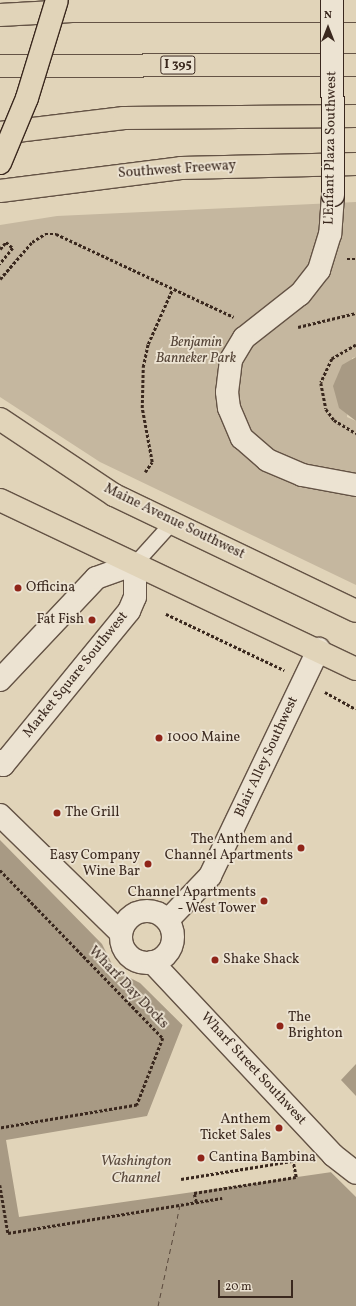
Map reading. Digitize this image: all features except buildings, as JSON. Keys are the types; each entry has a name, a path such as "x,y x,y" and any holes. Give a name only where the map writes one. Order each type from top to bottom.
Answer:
{"main road":[{"path":"0,163 27,98 57,0"},
{"path":"332,0 356,2"},
{"path":"0,15 356,10"},
{"name":"I 395","path":"0,66 356,65"},
{"path":"0,133 124,118 356,116"},
{"name":"Southwest Freeway","path":"0,191 137,171 356,164"},
{"path":"293,165 356,171"},
{"name":"Maine Avenue Southwest","path":"0,419 114,495 356,611"},
{"path":"0,500 318,649 356,669"}],"street":[{"name":"L'Enfant Plaza Southwest","path":"332,0 333,195 330,234 319,270 300,294 244,338 231,360 227,392 231,414 242,438 267,460 302,475 356,485"},
{"path":"0,488 50,524"},
{"path":"0,680 96,578 135,564"},
{"name":"Market Square Southwest","path":"0,762 3,764 129,611 135,597 135,564"},
{"name":"Blair Alley Southwest","path":"168,920 210,876 318,649"},
{"path":"0,815 121,933"},
{"path":"140,911 155,911 168,920 173,931 171,948 164,957 152,962 140,962 129,956 123,945 121,933 127,920 140,911"},
{"name":"Wharf Street Southwest","path":"152,962 333,1155 356,1173"}],"lane":[{"path":"135,564 172,523"}],"path":[{"path":"0,279 32,242 45,234 70,239 172,290 234,317"},
{"path":"0,249 6,242 13,248 0,264"},
{"path":"347,259 356,259"},
{"path":"145,472 152,462 142,408 143,367 148,344 172,290"},
{"path":"292,330 314,321 356,313"},
{"path":"356,344 332,359 321,383 326,409 334,420 356,432"},
{"path":"166,614 304,680 356,709"},
{"name":"Wharf Day Docks","path":"0,870 163,1038 138,1104 0,1128"},
{"path":"181,1179 333,1155"},
{"path":"196,1202 194,1194 296,1176 293,1161"},
{"path":"0,1185 8,1233 222,1198"}],"green space":[{"name":"Benjamin Banneker Park","path":"356,202 356,357 352,358 347,417 356,421 356,585 100,462 0,397 0,225 57,216"}],"water":[{"path":"356,357 356,421 339,408 333,386 342,365"},
{"name":"Washington Channel","path":"0,840 102,944 115,970 140,983 356,1197 356,1306 0,1306"},
{"path":"356,1064 356,1096 341,1080"}],"pier":[{"path":"183,1024 332,1172 19,1217 6,1140 147,1116"}],"ferry route":[{"path":"158,1306 180,1205"}],"place":[{"name":"Officina","path":"18,588"},
{"name":"Fat Fish","path":"92,620"},
{"name":"1000 Maine","path":"159,738"},
{"name":"The Grill","path":"57,813"},
{"name":"The Anthem and Channel Apartments","path":"301,848"},
{"name":"Easy Company Wine Bar","path":"148,864"},
{"name":"Channel Apartments - West Tower","path":"264,901"},
{"name":"Shake Shack","path":"215,960"},
{"name":"The Brighton","path":"280,1026"},
{"name":"Anthem Ticket Sales","path":"279,1128"},
{"name":"Cantina Bambina","path":"201,1158"}]}
